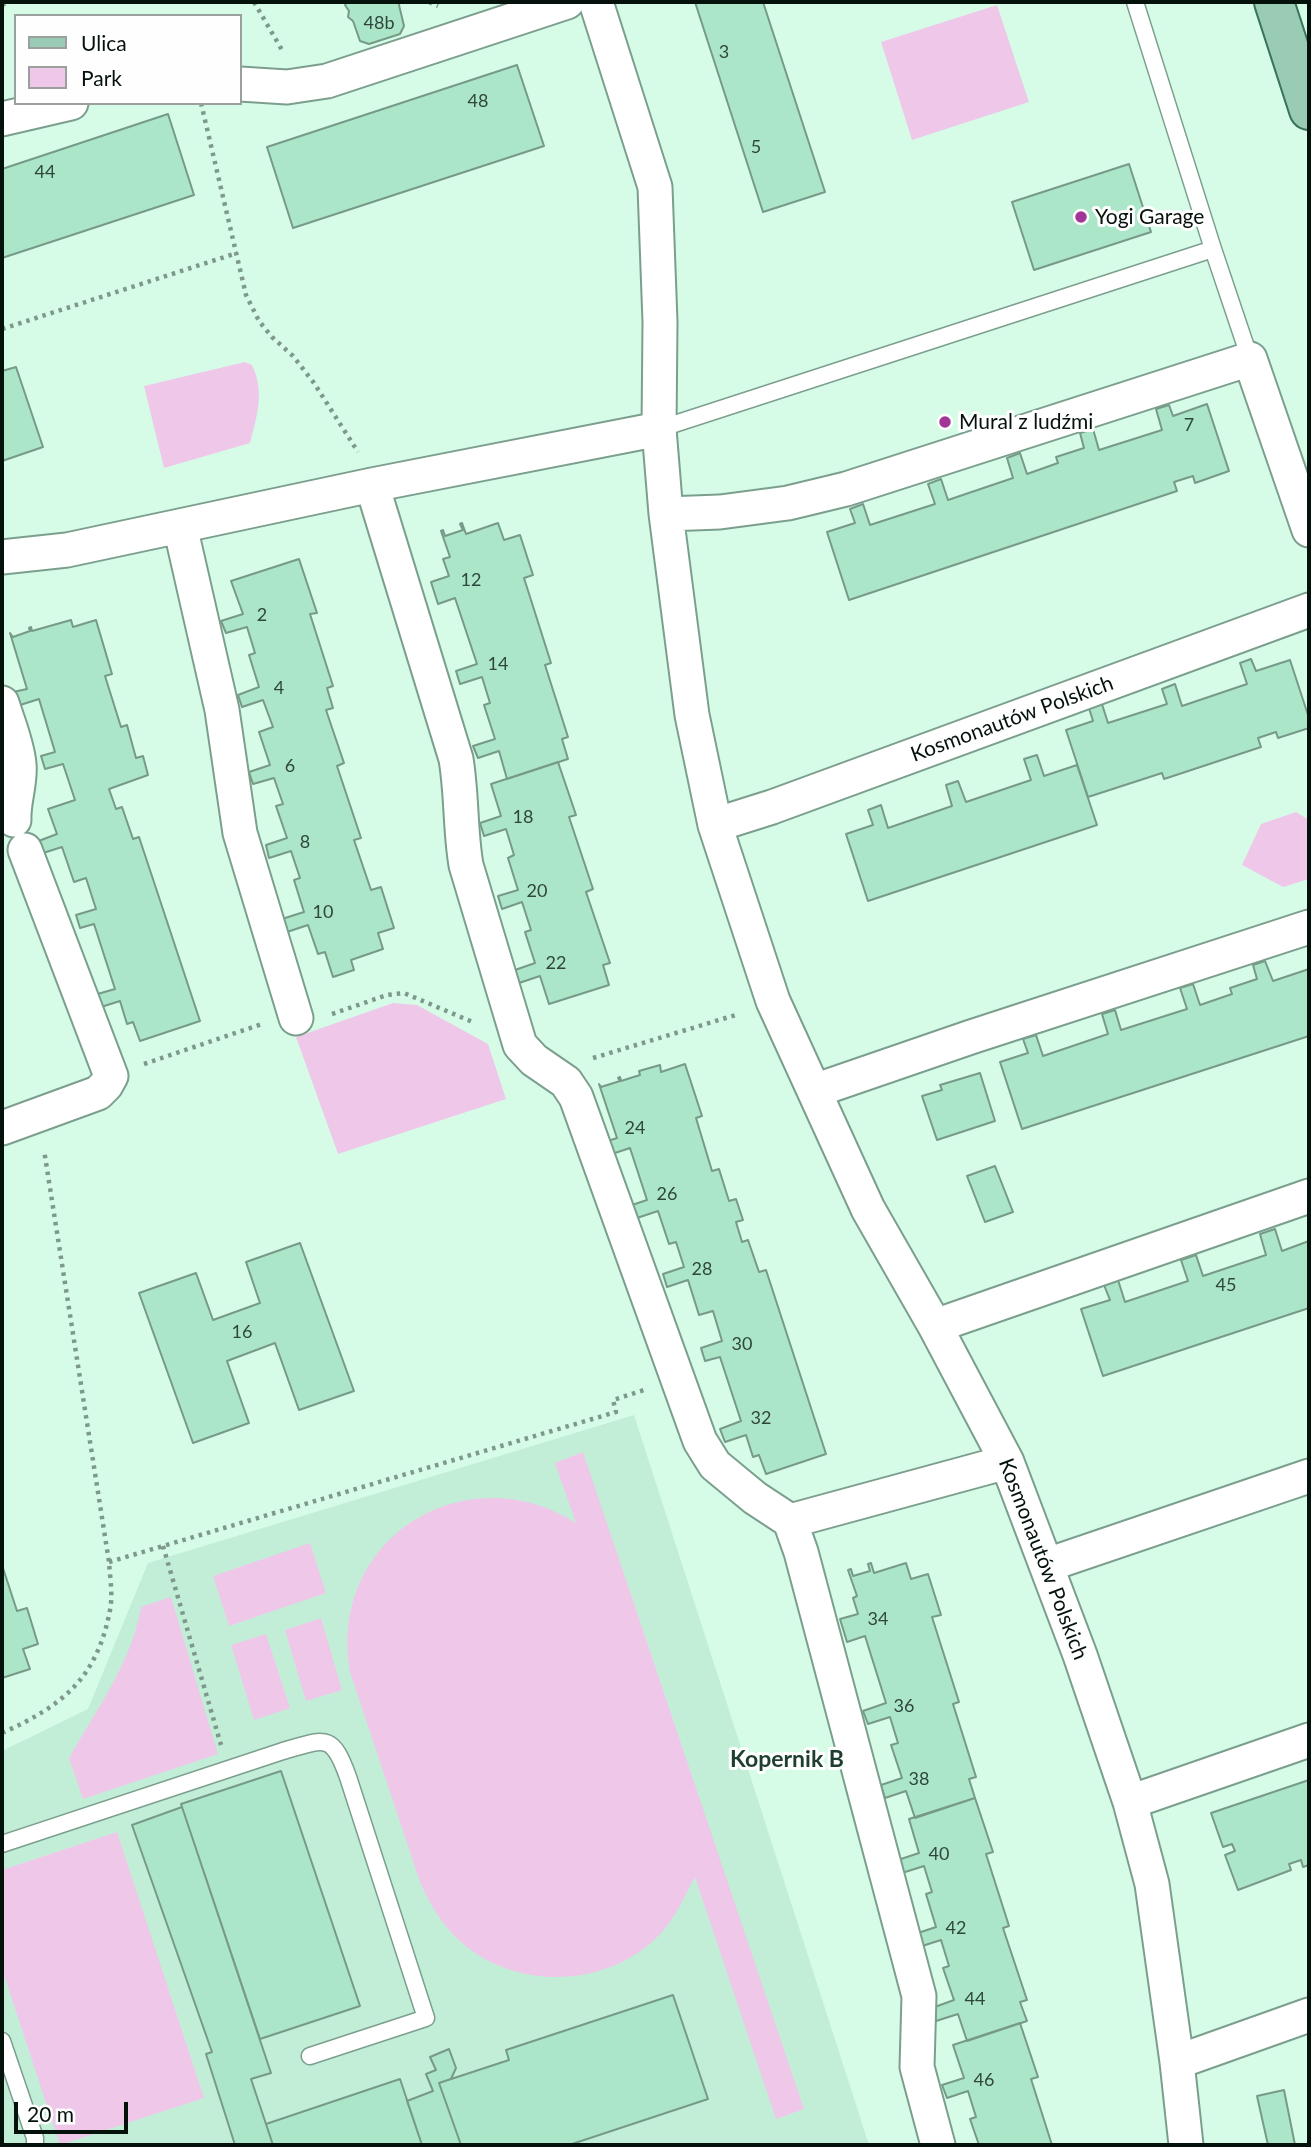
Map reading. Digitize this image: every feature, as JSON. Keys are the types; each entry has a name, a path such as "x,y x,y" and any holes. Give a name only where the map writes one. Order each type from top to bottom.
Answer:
{"main road":[{"path":"1274,2 1309,110"}],"street":[{"path":"242,84 287,87 327,81 567,2"},
{"name":"Kosmonautów Polskich","path":"596,2 655,187 660,322 659,429 666,514 692,715 715,825 773,1001 868,1209 935,1326 1007,1462 1080,1655 1130,1802 1152,1884 1186,2145"},
{"path":"2,120 63,105"},
{"path":"666,514 720,512 775,505 846,489 1250,359 1309,530"},
{"path":"2,557 67,550 373,485 659,429"},
{"path":"373,485 456,759 460,783 461,836 466,865 520,1045 534,1060 566,1082 576,1097 700,1441 715,1465 755,1498 790,1521 801,1552 919,1996 916,2067 938,2145"},
{"path":"180,526 222,710 240,833 296,1018"},
{"name":"Kosmonautów Polskich","path":"715,825 772,807 1309,610"},
{"path":"2,703 19,763 14,806 20,835 111,1076 98,1093 2,1128"},
{"path":"814,1091 984,1032 1309,926"},
{"path":"935,1326 1309,1196"},
{"path":"790,1521 1007,1462"},
{"path":"1047,1565 1309,1476"},
{"path":"1130,1802 1309,1740"},
{"path":"1177,2062 1309,2015"}],"lane":[{"path":"1135,2 1250,359"},
{"path":"659,429 1213,249"},
{"path":"2,1844 308,1744 322,1742 333,1745 348,1777 426,2018 310,2056"},
{"path":"2,2041 35,2138 35,2145"}],"path":[{"path":"2,5 9,2"},
{"path":"254,2 300,85"},
{"path":"201,105 246,295 259,321 293,356 314,383 363,459 373,485"},
{"path":"2,329 237,253"},
{"path":"552,1070 773,1001"},
{"path":"2,1733 35,1718 73,1690 96,1658 111,1608 109,1562 38,1115"},
{"path":"109,1562 616,1412 613,1401 678,1378"},
{"path":"163,1546 228,1769"}],"shaded area":[{"path":"634,1415 869,2145 2,2145 2,1751 88,1709 148,1563"}],"green space":[{"path":"997,5 1029,102 912,140 881,42"},
{"path":"245,362 252,365 259,394 250,443 164,468 144,386"},
{"path":"1296,812 1309,820 1309,879 1283,887 1242,865 1261,824"},
{"path":"393,1003 417,1005 488,1044 506,1099 338,1154 296,1037"},
{"path":"583,1452 804,2109 776,2119 695,1877 662,1932 642,1950 619,1963 568,1977 515,1971 490,1961 467,1947 452,1933 424,1891 350,1672 347,1635 357,1590 375,1556 400,1530 431,1511 466,1500 503,1498 540,1506 576,1523 555,1463"},
{"path":"310,1543 326,1593 229,1626 213,1576"},
{"path":"171,1597 218,1754 83,1799 69,1758 121,1666 130,1647 141,1607"},
{"path":"321,1618 342,1690 306,1701 285,1630"},
{"path":"266,1634 290,1708 254,1720 231,1645"},
{"path":"117,1832 204,2098 60,2145 2,1969 2,1870"}],"building":[{"path":"347,2 400,2 404,26 400,34 369,44 360,41 353,21 348,17 349,11 345,5"},
{"path":"695,2 763,2 825,192 763,212"},
{"path":"517,65 544,146 293,228 267,147"},
{"path":"168,114 194,195 2,258 2,169"},
{"name":"Yogi Garage","path":"1129,164 1151,232 1034,270 1012,202"},
{"path":"16,367 43,447 2,461 2,371"},
{"path":"1207,404 1229,471 1195,483 1193,476 1174,482 1177,491 849,600 827,532 855,523 850,509 863,504 870,525 935,504 928,484 941,479 948,500 1013,478 1007,458 1020,453 1027,474 1058,463 1056,457 1084,448 1080,433 1093,429 1099,450 1162,430 1156,409 1169,405 1173,416"},
{"path":"462,523 466,534 498,523 504,540 520,535 533,575 524,578 551,663 545,665 568,737 562,739 568,759 507,779 499,751 478,758 473,746 495,739 484,705 490,703 482,677 460,684 456,671 477,664 455,598 438,604 431,582 449,576 443,559 450,557 441,531 443,530 445,536 463,530 460,524"},
{"path":"299,559 317,613 310,614 333,686 327,688 333,708 326,710 344,763 337,766 361,838 354,840 371,890 381,887 394,928 378,933 383,949 351,960 354,970 333,977 325,952 318,954 308,925 287,932 282,919 304,912 294,880 300,878 291,851 269,858 266,845 287,838 276,806 283,804 274,778 253,784 249,772 270,765 259,732 273,727 263,700 242,707 238,695 259,687 249,655 255,653 247,627 226,633 221,621 243,614 231,581"},
{"path":"71,620 73,627 96,620 112,674 105,676 121,727 127,725 136,758 143,756 148,775 109,789 116,809 122,807 133,839 139,837 200,1021 140,1041 133,1022 127,1024 120,1001 98,1008 94,995 115,989 94,924 80,928 76,915 96,909 86,878 74,882 62,847 40,854 36,842 57,834 48,809 75,800 63,764 45,769 41,756 55,752 39,699 17,706 13,692 27,689 10,633 13,637 30,631 31,627 32,631"},
{"path":"1251,659 1256,671 1290,660 1309,718 1309,728 1278,738 1276,732 1258,738 1261,747 1164,779 1162,773 1088,797 1066,730 1093,721 1088,705 1101,701 1108,723 1167,704 1162,689 1175,684 1182,706 1247,684 1240,663"},
{"path":"1037,755 1044,776 1077,765 1097,825 868,901 846,834 873,825 868,810 881,805 888,828 952,806 946,785 958,781 966,802 1031,780 1024,759"},
{"path":"558,762 576,815 569,817 593,889 586,892 610,963 603,965 609,985 549,1004 540,976 519,983 515,970 535,963 525,932 531,930 522,902 502,909 498,896 518,890 508,858 514,855 506,829 484,836 480,823 501,816 491,784"},
{"path":"1265,961 1273,981 1309,969 1309,1036 1022,1129 1000,1062 1028,1053 1023,1039 1036,1035 1043,1056 1108,1034 1102,1014 1115,1010 1121,1030 1187,1009 1180,988 1193,984 1200,1005 1232,994 1230,988 1257,979 1253,965"},
{"path":"685,1064 702,1116 696,1118 712,1171 719,1169 729,1201 736,1199 743,1220 736,1222 742,1242 748,1240 759,1272 766,1270 826,1454 766,1474 759,1455 753,1457 746,1435 725,1442 720,1429 741,1421 720,1357 705,1361 701,1348 722,1341 713,1311 699,1315 688,1280 667,1287 663,1274 684,1267 676,1242 669,1244 658,1211 637,1218 632,1205 647,1200 630,1148 609,1155 605,1142 617,1138 599,1084 601,1087 620,1081 620,1077 621,1081 640,1075 639,1071 660,1065 661,1072"},
{"path":"980,1073 995,1121 937,1140 922,1096 942,1090 940,1085"},
{"path":"995,1166 1013,1212 985,1222 967,1176"},
{"path":"1275,1229 1282,1251 1309,1241 1309,1308 1103,1376 1081,1309 1110,1300 1104,1285 1118,1280 1125,1302 1188,1281 1181,1260 1196,1255 1203,1276 1266,1255 1260,1234"},
{"path":"300,1243 354,1391 299,1410 275,1343 227,1361 249,1423 193,1443 139,1293 196,1273 213,1320 260,1303 246,1262"},
{"path":"871,1563 874,1573 906,1563 911,1579 928,1574 941,1615 932,1617 959,1702 953,1704 976,1777 969,1779 975,1798 915,1818 906,1791 885,1798 881,1785 902,1778 891,1745 898,1743 890,1717 868,1724 863,1711 886,1703 865,1636 847,1642 840,1619 858,1614 853,1598 857,1596 848,1570 851,1569 853,1576 870,1571 868,1564"},
{"path":"2,1565 17,1611 27,1608 38,1644 23,1649 30,1669 2,1678"},
{"path":"281,1771 360,2006 260,2039 181,1804"},
{"path":"1309,1780 1309,1865 1303,1867 1301,1860 1289,1864 1291,1870 1238,1890 1225,1855 1235,1851 1232,1844 1223,1847 1211,1813"},
{"path":"975,1798 993,1852 986,1854 1009,1926 1003,1928 1027,2000 1020,2002 1027,2021 967,2041 958,2014 936,2021 932,2008 954,2000 943,1968 949,1966 941,1940 919,1947 915,1934 936,1927 926,1894 932,1892 924,1866 902,1873 898,1860 919,1853 909,1819"},
{"path":"182,1807 271,2073 251,2079 273,2145 235,2145 206,2054 212,2052 132,1825"},
{"path":"673,1995 708,2099 569,2145 461,2145 439,2083 509,2060 506,2050"},
{"path":"1020,2023 1038,2077 1031,2079 1052,2145 979,2145 970,2119 976,2117 968,2091 947,2098 942,2085 964,2078 953,2045"},
{"path":"449,2049 456,2068 451,2079 439,2083 461,2145 422,2145 407,2101 433,2091 426,2074 436,2070 430,2057"},
{"path":"400,2079 422,2145 273,2145 266,2124"},
{"path":"1284,2090 1295,2145 1268,2145 1257,2096"}],"place":[{"name":"Yogi Garage","path":"1081,217"},
{"name":"Mural z ludźmi","path":"945,422"}],"district":[{"name":"Kopernik B","path":"787,1760"}]}
